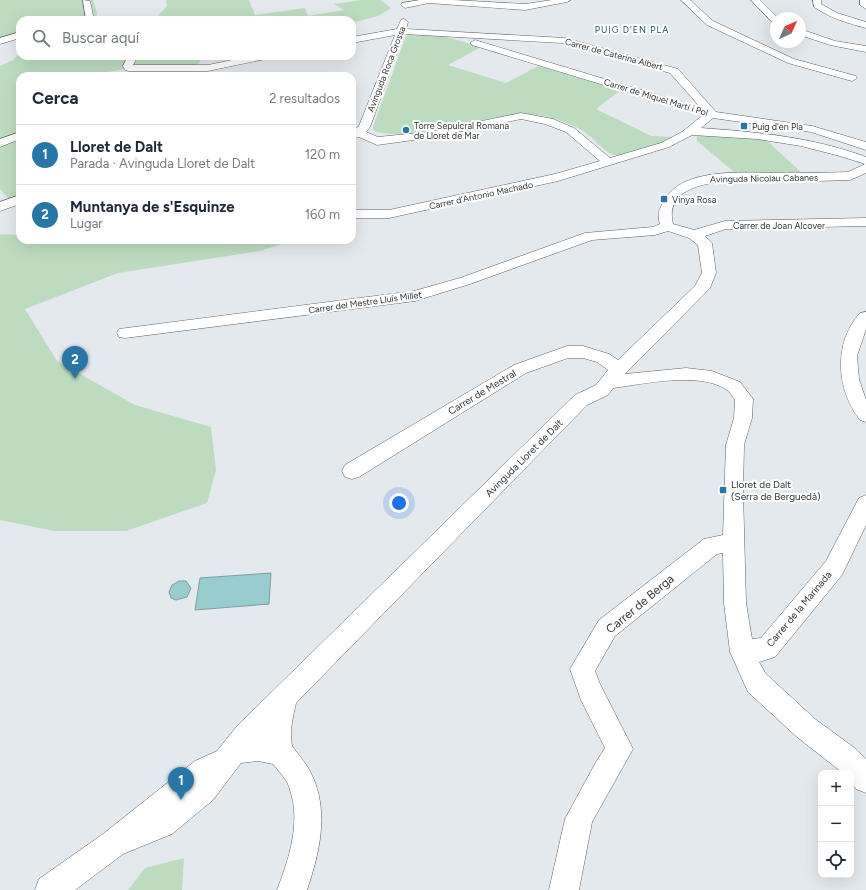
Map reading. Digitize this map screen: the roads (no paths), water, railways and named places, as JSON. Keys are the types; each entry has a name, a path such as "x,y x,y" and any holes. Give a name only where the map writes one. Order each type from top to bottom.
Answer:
{"street":[{"path":"401,2 440,1 525,7 567,0"},
{"path":"685,0 710,23 791,61 852,78"},
{"path":"755,0 770,14"},
{"path":"817,0 817,5 827,11 837,16 866,25"},
{"path":"864,0 863,3 866,6"},
{"path":"86,1 89,16"},
{"name":"Avinguda Roca Grossa","path":"356,135 363,131 408,13 408,9 401,2"},
{"name":"Carrer de Caterina Albert","path":"356,39 400,32 562,40 674,71 712,114"},
{"name":"Carrer de Miquel Martí i Pol","path":"449,34 712,114 740,121 807,128 848,139 866,146"},
{"path":"806,34 833,43 866,49"},
{"path":"0,41 16,36"},
{"path":"131,60 128,66 129,68 202,68 244,60"},
{"name":"Carrer d'Antonio Machado","path":"356,214 377,215 404,212 533,184 665,145 690,131 712,114"},
{"path":"356,116 368,116"},
{"path":"356,147 378,141 428,135 521,116 537,118 574,130 608,162"},
{"path":"690,131 785,138 845,153 866,161"},
{"path":"356,135 378,141"},
{"path":"0,143 16,137"},
{"name":"Avinguda Nicolau Cabanes","path":"667,226 665,212 670,201 677,193 689,185 704,179 727,176 850,176 866,168"},
{"path":"0,206 16,200"},
{"name":"Carrer de Joan Alcover","path":"694,235 725,225 866,222"},
{"path":"667,226 694,235"},
{"name":"Carrer del Mestre Lluís Millet","path":"125,333 414,296 465,281 590,236 655,232 667,226"},
{"name":"Avinguda Lloret de Dalt","path":"50,890 113,844 155,827 173,815 203,790 246,735 581,400 602,390 614,376 702,288 709,273 708,258 704,243 694,235"},
{"path":"866,317 860,321 849,355 853,387 866,416"},
{"name":"Carrer de Mestral","path":"352,471 520,369 567,352 584,352 603,358 614,376"},
{"path":"614,376 686,374 712,377 734,386 744,399 743,418 735,445 734,542 735,603 742,652 757,683 806,728 847,758 863,773"},
{"name":"Carrer de la Marinada","path":"742,652 767,649 801,610 834,568 866,504"},
{"name":"Carrer de Berga","path":"564,890 580,819 606,770 620,749 590,691 582,669 607,628 712,546 734,542"},
{"path":"282,754 279,723 286,696"},
{"path":"228,757 258,746 272,749 282,754 300,778 307,805 308,824 306,845 292,890"}],"water":[{"path":"271,573 269,604 195,610 200,578"},
{"path":"179,581 186,581 191,588 187,597 176,600 171,598 169,592 172,585"}],"place":[{"name":"Puig d'en Pla","path":"744,126"},
{"name":"Torre Sepulcral Romana de Lloret de Mar","path":"406,130"},
{"name":"Vinya Rosa","path":"664,199"},
{"name":"Muntanya de s'Esquinze","path":"75,379"},
{"name":"Lloret de Dalt (Serra de Berguedà)","path":"723,490"},
{"name":"Lloret de Dalt","path":"181,800"}],"district":[{"name":"PUIG D'EN PLA","path":"632,29"}]}
